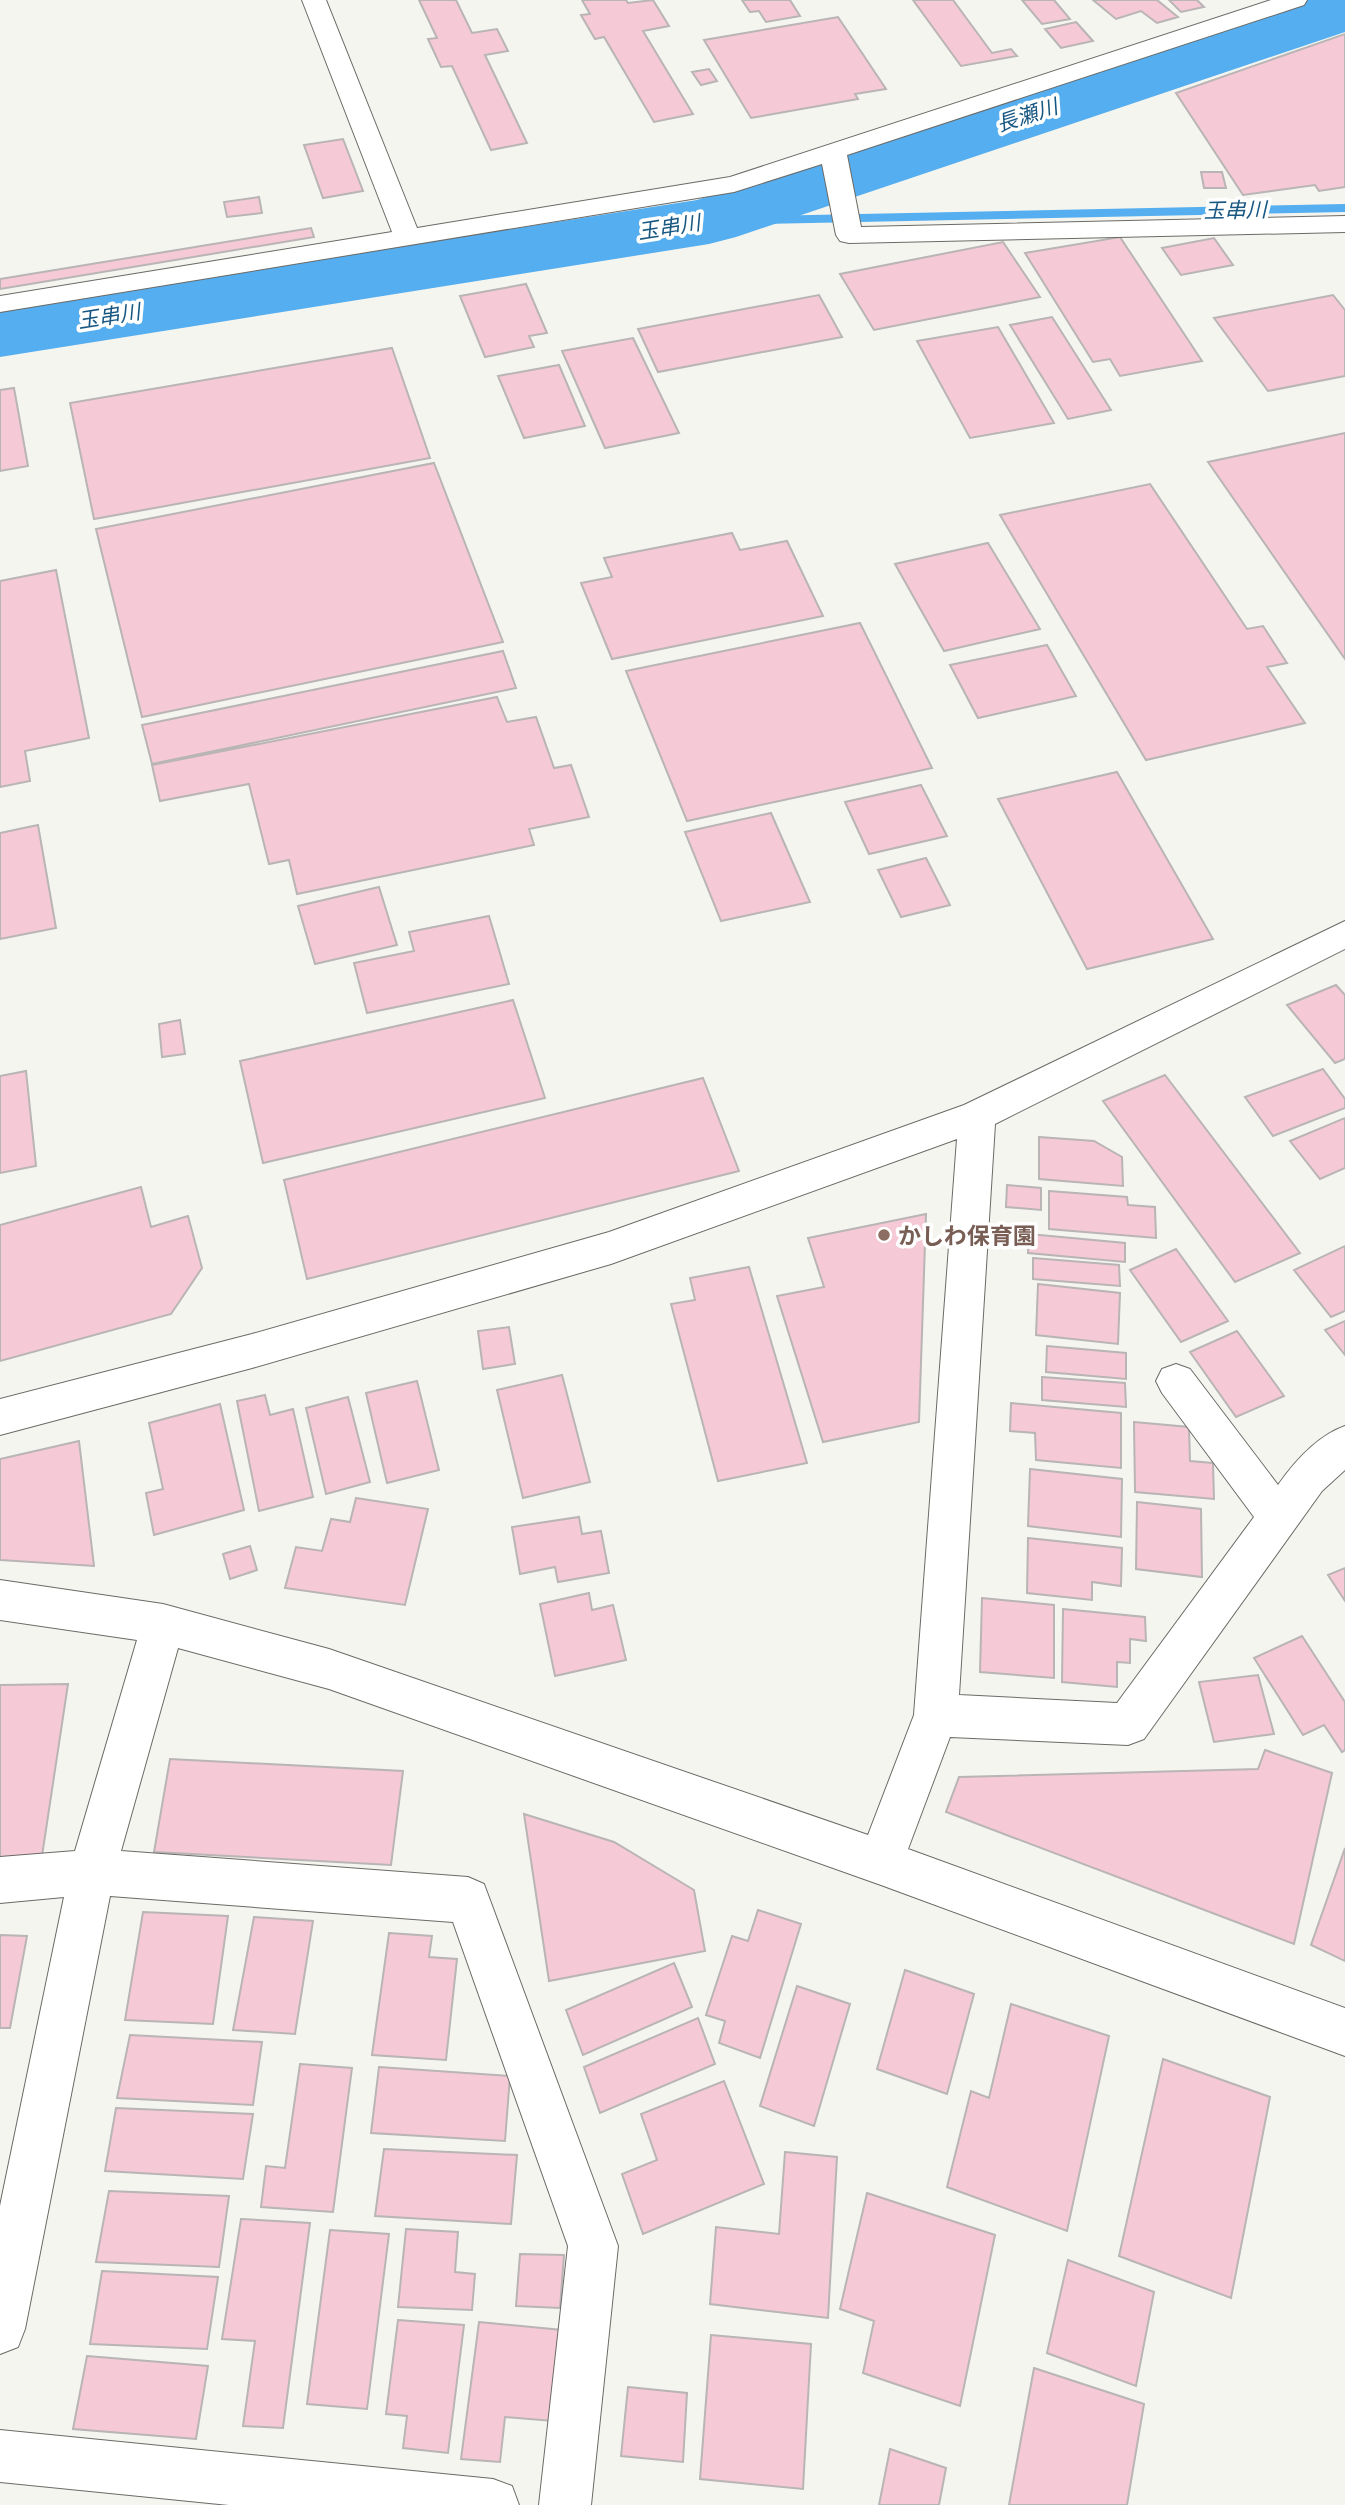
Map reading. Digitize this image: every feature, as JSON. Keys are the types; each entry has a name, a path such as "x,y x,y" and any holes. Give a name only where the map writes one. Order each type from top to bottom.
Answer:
{"street":[{"path":"314,0 408,238"},
{"path":"0,304 734,184 1260,5 1295,0"},
{"path":"833,151 849,235 1345,224"},
{"path":"0,1417 252,1351 611,1248 977,1116 1343,939"},
{"path":"881,1862 936,1715 977,1116"},
{"path":"1176,1381 1278,1517"},
{"path":"936,1715 1128,1724 1307,1478 1345,1444"},
{"path":"0,1600 163,1624 329,1669 881,1862 1345,2032"},
{"path":"0,2329 92,1872 163,1624"},
{"path":"0,1880 92,1872 468,1900 593,2246 565,2505"},
{"path":"0,2456 493,2505"}],"building":[{"path":"419,0 456,0 472,33 497,29 508,51 485,55 527,143 491,150 452,66 441,67 428,39 437,38"},
{"path":"582,0 626,0 628,3 653,0 669,26 643,31 693,114 654,122 604,37 595,39 581,15 590,14"},
{"path":"742,0 790,0 800,16 766,22 759,11 750,12"},
{"path":"913,0 953,0 992,53 1011,49 1017,56 961,66"},
{"path":"1022,0 1054,0 1070,19 1042,24"},
{"path":"1093,0 1157,0 1178,17 1157,23 1141,11 1116,19"},
{"path":"1169,0 1197,0 1204,7 1181,12"},
{"path":"838,17 886,89 855,94 858,99 751,118 704,40"},
{"path":"1076,22 1093,41 1061,48 1045,29"},
{"path":"1345,34 1345,187 1319,191 1315,185 1243,195 1176,93"},
{"path":"709,69 717,81 701,85 692,72"},
{"path":"343,139 363,191 323,198 304,145"},
{"path":"1201,172 1222,172 1226,188 1204,188"},
{"path":"259,197 262,213 227,217 224,202"},
{"path":"311,228 314,237 0,289 0,279"},
{"path":"1120,237 1202,361 1120,376 1110,359 1093,362 1025,253"},
{"path":"1214,238 1233,265 1181,275 1162,248"},
{"path":"1003,242 1040,297 874,330 840,274"},
{"path":"526,284 547,333 529,336 534,347 485,357 460,296"},
{"path":"819,295 842,337 658,372 638,329"},
{"path":"1333,295 1345,310 1345,376 1268,391 1214,318"},
{"path":"1052,317 1111,410 1068,419 1010,325"},
{"path":"998,327 1054,423 970,438 917,341"},
{"path":"633,338 679,433 605,448 562,351"},
{"path":"392,348 430,458 94,519 70,403"},
{"path":"559,365 585,426 524,438 498,376"},
{"path":"14,388 28,466 0,471 0,390"},
{"path":"1345,433 1345,659 1208,462"},
{"path":"434,463 503,642 142,717 96,529"},
{"path":"1150,484 1247,629 1263,626 1287,663 1267,667 1305,723 1146,760 1000,515"},
{"path":"732,533 740,550 787,541 823,616 612,659 581,583 612,577 604,558"},
{"path":"988,543 1040,629 944,651 895,564"},
{"path":"56,570 89,738 25,751 30,781 0,787 0,581"},
{"path":"860,623 932,768 687,821 626,671"},
{"path":"1047,645 1076,696 978,718 950,665"},
{"path":"503,651 516,688 152,764 142,725"},
{"path":"497,697 507,722 536,717 554,768 571,765 589,817 529,829 534,845 297,894 289,860 269,864 249,784 160,801 152,765"},
{"path":"1117,772 1213,939 1087,969 998,799"},
{"path":"921,785 947,836 869,854 845,802"},
{"path":"771,813 810,902 721,921 685,832"},
{"path":"38,825 56,928 0,939 0,833"},
{"path":"926,858 950,905 901,917 878,870"},
{"path":"379,887 397,945 315,964 298,906"},
{"path":"489,916 509,984 367,1013 354,963 414,951 409,932"},
{"path":"1336,985 1345,995 1345,1059 1335,1063 1287,1005"},
{"path":"513,1000 545,1098 263,1163 240,1061"},
{"path":"180,1020 185,1054 162,1057 159,1024"},
{"path":"1323,1069 1345,1099 1345,1108 1273,1136 1245,1097"},
{"path":"26,1071 36,1166 0,1173 0,1076"},
{"path":"1165,1075 1300,1253 1235,1282 1103,1101"},
{"path":"703,1078 739,1171 307,1279 284,1180"},
{"path":"1345,1118 1345,1168 1320,1179 1290,1141"},
{"path":"1039,1137 1094,1141 1122,1157 1123,1186 1039,1179"},
{"path":"1007,1185 1041,1188 1041,1210 1006,1207"},
{"path":"141,1187 151,1227 188,1216 202,1268 171,1314 0,1361 0,1225"},
{"path":"1049,1191 1127,1197 1128,1205 1155,1207 1156,1238 1049,1229"},
{"path":"926,1214 919,1422 823,1442 777,1296 824,1287 808,1238"},
{"path":"1029,1234 1125,1243 1125,1262 1028,1253"},
{"path":"1345,1246 1345,1311 1331,1317 1294,1270"},
{"path":"1176,1249 1228,1321 1181,1342 1130,1270"},
{"path":"1033,1258 1119,1265 1120,1286 1033,1279"},
{"path":"749,1267 807,1463 718,1481 671,1304 695,1300 690,1278"},
{"path":"1038,1284 1120,1293 1118,1344 1036,1335"},
{"path":"1345,1321 1345,1355 1325,1330"},
{"path":"509,1327 515,1364 483,1369 478,1331"},
{"path":"1237,1331 1284,1396 1236,1417 1190,1352"},
{"path":"1047,1346 1126,1353 1126,1379 1046,1372"},
{"path":"562,1375 590,1482 523,1498 497,1390"},
{"path":"1042,1377 1125,1383 1126,1407 1042,1400"},
{"path":"417,1381 439,1470 387,1483 366,1393"},
{"path":"265,1395 270,1415 293,1409 313,1497 259,1511 237,1401"},
{"path":"348,1397 370,1482 326,1494 306,1408"},
{"path":"1011,1403 1121,1413 1121,1468 1036,1460 1035,1433 1010,1431"},
{"path":"220,1404 244,1510 154,1535 146,1493 163,1489 149,1423"},
{"path":"1134,1422 1189,1427 1190,1461 1213,1463 1214,1499 1135,1492"},
{"path":"79,1441 94,1566 0,1560 0,1459"},
{"path":"1030,1469 1122,1479 1121,1537 1028,1526"},
{"path":"356,1498 428,1509 405,1605 285,1588 296,1547 322,1551 331,1519 350,1522"},
{"path":"1137,1502 1201,1509 1202,1577 1136,1569"},
{"path":"579,1517 582,1534 601,1531 609,1573 558,1582 555,1567 520,1574 512,1527"},
{"path":"1028,1538 1122,1548 1121,1586 1092,1582 1092,1600 1027,1593"},
{"path":"250,1546 257,1570 230,1579 223,1554"},
{"path":"1345,1568 1345,1601 1328,1575"},
{"path":"589,1593 592,1610 613,1605 626,1660 555,1676 540,1604"},
{"path":"982,1598 1054,1605 1054,1678 980,1672"},
{"path":"1063,1609 1145,1617 1146,1641 1130,1639 1130,1663 1117,1662 1117,1687 1062,1682"},
{"path":"1302,1636 1345,1702 1345,1750 1342,1752 1324,1725 1303,1735 1254,1658"},
{"path":"1258,1675 1274,1734 1214,1742 1199,1682"},
{"path":"68,1684 42,1856 0,1857 0,1685"},
{"path":"1265,1750 1332,1773 1294,1944 946,1812 959,1777 1258,1769"},
{"path":"170,1759 403,1771 391,1865 154,1852"},
{"path":"524,1814 614,1842 694,1890 705,1951 549,1981"},
{"path":"1345,1848 1345,1961 1311,1945"},
{"path":"758,1910 801,1924 760,2058 719,2043 725,2021 706,2015 732,1936 748,1941"},
{"path":"143,1912 228,1916 213,2024 125,2020"},
{"path":"254,1917 313,1921 295,2034 233,2030"},
{"path":"389,1933 432,1936 429,1957 457,1959 446,2060 372,2055"},
{"path":"0,1935 27,1936 10,2028 0,2028"},
{"path":"674,1963 692,2007 583,2055 566,2010"},
{"path":"905,1970 974,1994 947,2094 877,2069"},
{"path":"797,1986 850,2004 814,2126 760,2106"},
{"path":"1011,2004 1109,2036 1067,2231 947,2187 971,2091 989,2098"},
{"path":"698,2018 715,2064 600,2113 584,2067"},
{"path":"130,2035 262,2042 253,2105 117,2098"},
{"path":"1163,2059 1270,2097 1231,2298 1119,2256"},
{"path":"300,2064 352,2068 333,2212 261,2207 266,2166 285,2168"},
{"path":"379,2067 510,2076 505,2141 371,2133"},
{"path":"724,2081 764,2184 643,2234 622,2174 657,2160 641,2114"},
{"path":"116,2108 253,2114 243,2179 105,2171"},
{"path":"384,2149 517,2155 511,2224 375,2216"},
{"path":"785,2152 837,2157 828,2318 710,2304 716,2227 779,2234"},
{"path":"109,2191 229,2196 219,2267 96,2262"},
{"path":"867,2193 995,2235 960,2406 863,2373 874,2321 840,2309"},
{"path":"241,2219 310,2223 283,2428 243,2426 255,2341 222,2339"},
{"path":"406,2229 458,2232 455,2272 475,2274 472,2310 398,2307"},
{"path":"330,2230 389,2234 367,2409 307,2404"},
{"path":"520,2254 564,2255 560,2308 516,2306"},
{"path":"1068,2260 1154,2292 1136,2386 1047,2353"},
{"path":"102,2271 218,2277 207,2349 90,2344"},
{"path":"398,2320 464,2325 448,2453 403,2448 407,2416 386,2414"},
{"path":"479,2322 562,2330 553,2421 505,2417 500,2462 461,2459"},
{"path":"711,2335 811,2344 803,2489 700,2479"},
{"path":"87,2356 208,2366 196,2439 73,2429"},
{"path":"1034,2368 1144,2404 1127,2505 1009,2505"},
{"path":"628,2387 687,2393 683,2462 621,2456"},
{"path":"890,2449 946,2468 939,2505 879,2505"}],"waterway":[{"name":"玉串川","path":"0,333 709,221 1345,9"},
{"name":"玉串川","path":"709,221 1345,208"}],"place":[{"name":"かしわ保育園","path":"884,1235"}],"water label":[{"name":"長瀬川","path":"1027,115"}]}
